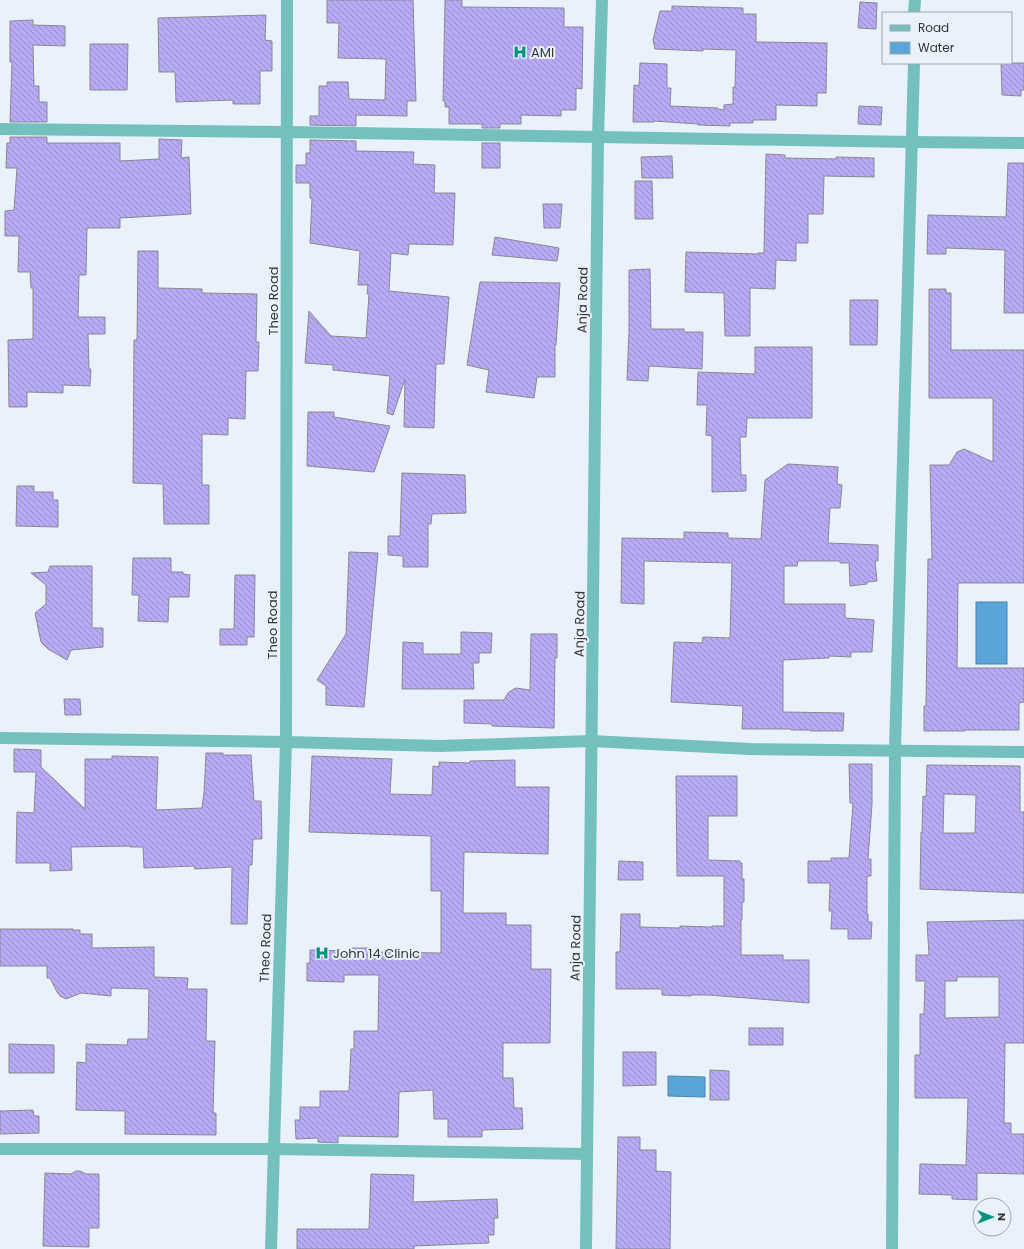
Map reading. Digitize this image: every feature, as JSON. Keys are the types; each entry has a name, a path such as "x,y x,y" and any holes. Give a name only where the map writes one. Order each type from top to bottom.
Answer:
{"street":[{"name":"Theo Road","path":"271,1249 286,742 287,0"},
{"name":"Anja Road","path":"586,1249 598,137 602,0"},
{"path":"914,12 915,0"},
{"path":"892,1249 895,750 914,64"},
{"path":"0,129 1024,143"},
{"path":"0,738 440,746 591,741 750,750 1024,752"},
{"path":"0,1150 273,1150 587,1154"}],"water":[{"path":"976,602 1007,602 1007,664 976,664"},
{"path":"668,1076 705,1077 705,1097 668,1096"}],"building":[{"path":"327,0 413,0 416,101 407,101 407,116 356,115 356,126 310,125 310,116 319,116 319,86 327,86 327,82 348,82 349,99 385,100 386,59 338,58 339,23 327,23"},
{"path":"445,0 462,0 462,7 564,8 564,27 583,27 582,89 576,88 576,110 561,110 561,116 521,115 521,124 500,124 500,128 482,128 482,124 449,124 449,107 445,107 445,101 443,101"},
{"path":"860,2 877,3 876,29 858,28"},
{"path":"672,6 743,8 743,14 756,14 756,42 827,43 826,93 817,93 817,106 776,105 776,120 753,120 753,123 730,123 730,126 654,121 633,122 634,85 639,86 640,63 667,64 667,88 671,88 670,106 718,108 724,110 724,105 733,104 736,50 703,49 703,51 655,49 653,40 660,11 672,11"},
{"path":"266,15 265,40 272,41 272,71 260,71 260,104 233,104 233,100 176,102 175,72 159,72 158,18"},
{"path":"33,20 33,25 65,26 65,46 33,45 34,86 39,86 39,102 47,102 47,122 10,122 12,62 10,62 10,21"},
{"path":"90,44 128,44 127,90 90,90"},
{"path":"1024,63 1024,90 1021,90 1021,96 1002,95 1001,64"},
{"path":"859,106 882,107 881,125 858,124"},
{"path":"10,137 47,137 47,143 120,143 120,161 159,159 159,139 182,140 181,158 189,157 191,214 120,218 120,228 87,228 86,275 79,275 78,317 105,317 105,334 88,334 89,369 91,369 90,386 63,385 63,393 27,392 27,407 9,407 8,340 33,339 33,288 31,288 30,272 18,272 19,236 5,236 5,211 14,210 17,168 6,168 7,143 10,143"},
{"path":"310,140 356,141 356,151 414,152 413,164 435,165 434,193 455,193 453,245 409,244 408,255 391,253 389,291 449,297 444,364 436,364 434,428 404,427 405,379 393,415 387,413 390,376 333,370 333,365 305,363 309,311 331,336 366,338 369,294 367,294 368,285 358,285 360,251 310,243 312,198 310,198 310,183 296,183 296,165 306,165 306,153 310,153"},
{"path":"482,143 500,143 500,168 482,168"},
{"path":"766,154 785,155 785,158 874,158 874,177 824,176 823,214 808,214 808,243 796,243 796,261 776,260 775,289 750,288 750,336 725,336 724,293 685,292 686,252 764,253"},
{"path":"672,156 673,178 642,178 641,157"},
{"path":"1008,163 1024,163 1024,313 1004,313 1005,250 946,248 946,254 927,254 928,215 1006,217"},
{"path":"635,181 652,181 653,219 635,219"},
{"path":"543,204 562,204 560,228 544,228"},
{"path":"495,237 559,248 557,261 492,255"},
{"path":"138,251 158,251 158,288 202,289 202,293 257,294 256,342 259,342 258,371 246,371 245,419 228,418 228,435 202,434 202,485 209,485 209,524 164,524 163,484 133,483 134,340 137,340"},
{"path":"650,269 651,329 684,329 684,332 703,332 702,369 649,366 648,381 627,380 629,270"},
{"path":"480,282 560,283 555,345 555,377 537,377 534,398 486,392 489,370 467,365"},
{"path":"929,289 946,289 946,293 951,293 951,350 1024,350 1024,583 958,583 957,668 1024,668 1024,702 1019,703 1019,730 924,731 924,706 926,706 928,559 932,559 930,465 949,465 957,452 964,449 993,462 993,398 929,398"},
{"path":"850,300 878,300 877,345 850,345"},
{"path":"755,347 812,347 812,418 747,418 746,437 740,437 741,475 746,475 746,491 712,492 712,436 706,435 707,405 697,405 698,372 755,374"},
{"path":"308,412 334,412 334,417 390,426 374,472 307,466"},
{"path":"788,464 838,467 837,484 842,485 840,508 830,508 828,543 878,545 878,561 875,561 877,581 867,582 867,584 850,586 849,563 840,563 840,561 798,561 797,566 784,566 784,604 845,604 845,618 874,620 872,652 851,652 851,657 829,656 829,658 783,660 783,712 844,713 843,731 742,729 743,706 671,702 674,642 702,643 703,637 730,638 732,563 644,561 644,604 621,603 622,538 684,539 684,532 728,533 728,538 761,539 765,480"},
{"path":"402,473 465,475 466,513 432,514 431,524 428,524 428,567 403,567 403,556 388,555 388,536 400,536"},
{"path":"17,486 34,486 34,492 53,492 53,500 58,500 58,527 16,526"},
{"path":"349,552 378,553 364,707 326,705 326,686 317,680 346,634"},
{"path":"133,558 171,558 171,572 183,572 183,574 190,575 189,597 169,597 168,622 138,621 139,595 132,595"},
{"path":"50,566 92,566 92,628 103,628 103,647 71,650 67,660 48,649 41,642 35,613 46,604 46,585 31,573 48,572"},
{"path":"235,575 255,575 254,637 247,637 247,645 220,645 220,629 234,629"},
{"path":"461,632 492,633 491,653 479,653 479,663 473,663 474,689 402,689 403,642 423,643 423,654 461,654"},
{"path":"531,634 557,634 557,658 555,658 554,728 492,726 492,724 464,723 464,700 504,700 508,693 516,688 530,690"},
{"path":"64,699 80,699 81,715 65,715"},
{"path":"14,749 41,750 41,767 85,809 85,759 112,759 112,756 158,757 156,810 202,808 206,753 223,753 223,755 251,755 254,801 261,801 262,839 253,839 252,865 249,865 247,924 231,924 232,867 195,869 194,866 144,868 143,847 130,846 71,847 72,870 50,871 50,863 16,863 17,812 34,813 36,772 14,772"},
{"path":"312,756 392,759 390,794 432,795 433,766 439,767 439,762 470,763 470,761 515,760 515,787 549,787 548,854 464,852 463,913 506,913 506,925 531,925 531,969 551,969 550,1043 503,1043 503,1078 513,1078 514,1108 522,1108 523,1129 482,1130 482,1137 448,1137 448,1119 434,1119 433,1090 399,1092 398,1137 338,1136 338,1143 318,1142 318,1138 296,1139 295,1120 300,1120 300,1107 320,1107 320,1091 349,1091 351,1049 354,1049 354,1031 378,1031 379,975 344,975 344,982 307,981 307,963 310,963 310,950 352,951 352,948 371,948 371,952 441,953 441,891 431,891 431,836 309,832"},
{"path":"849,764 872,764 872,804 868,859 871,859 871,876 867,876 867,914 868,922 872,922 871,939 848,939 848,929 831,929 832,911 829,911 830,883 808,883 808,861 831,861 831,858 849,858 853,803 850,803"},
{"path":"927,765 1020,766 1020,812 1024,812 1024,893 920,889 923,796 926,797","holes":["944,794 976,795 975,833 943,833"]},
{"path":"676,776 737,776 737,816 708,816 708,860 740,861 740,863 742,863 744,902 742,902 741,955 783,955 783,960 809,960 809,1003 709,995 662,995 662,989 616,989 616,952 620,952 621,914 640,914 640,927 680,928 680,926 724,926 724,876 677,876"},
{"path":"619,861 643,862 643,880 618,880"},
{"path":"1024,920 1024,1043 1005,1043 1004,1123 1011,1123 1011,1134 1024,1134 1024,1174 977,1173 977,1197 972,1197 972,1200 952,1199 952,1195 919,1194 920,1164 966,1165 968,1098 915,1098 915,1055 920,1055 920,1014 924,1014 925,981 916,981 916,955 929,955 927,922","holes":["957,977 999,977 999,1017 945,1018 945,981 957,981"]},
{"path":"0,929 73,929 80,930 80,934 92,934 92,948 154,947 154,977 188,978 187,989 207,989 206,1041 215,1041 213,1113 216,1113 216,1135 125,1134 125,1111 76,1110 77,1062 86,1063 86,1044 127,1045 128,1039 148,1039 149,989 111,988 111,996 81,993 66,999 60,996 50,978 47,978 47,966 0,966"},
{"path":"749,1028 783,1028 783,1045 749,1045"},
{"path":"9,1044 54,1045 54,1073 9,1073"},
{"path":"623,1052 656,1052 656,1085 623,1086"},
{"path":"710,1070 729,1071 729,1100 710,1100"},
{"path":"33,1110 34,1116 39,1116 39,1133 0,1134 0,1111"},
{"path":"618,1137 640,1137 640,1150 656,1150 656,1171 671,1172 670,1249 616,1249"},
{"path":"76,1171 86,1174 99,1174 99,1228 89,1228 89,1247 43,1246 45,1173 71,1174"},
{"path":"371,1174 414,1175 413,1202 497,1199 498,1218 494,1218 494,1235 488,1235 489,1243 414,1246 414,1249 297,1249 297,1229 369,1229"}],"place":[{"name":"AMI","path":"520,52"},
{"name":"John 14 Clinic","path":"322,953"}]}
